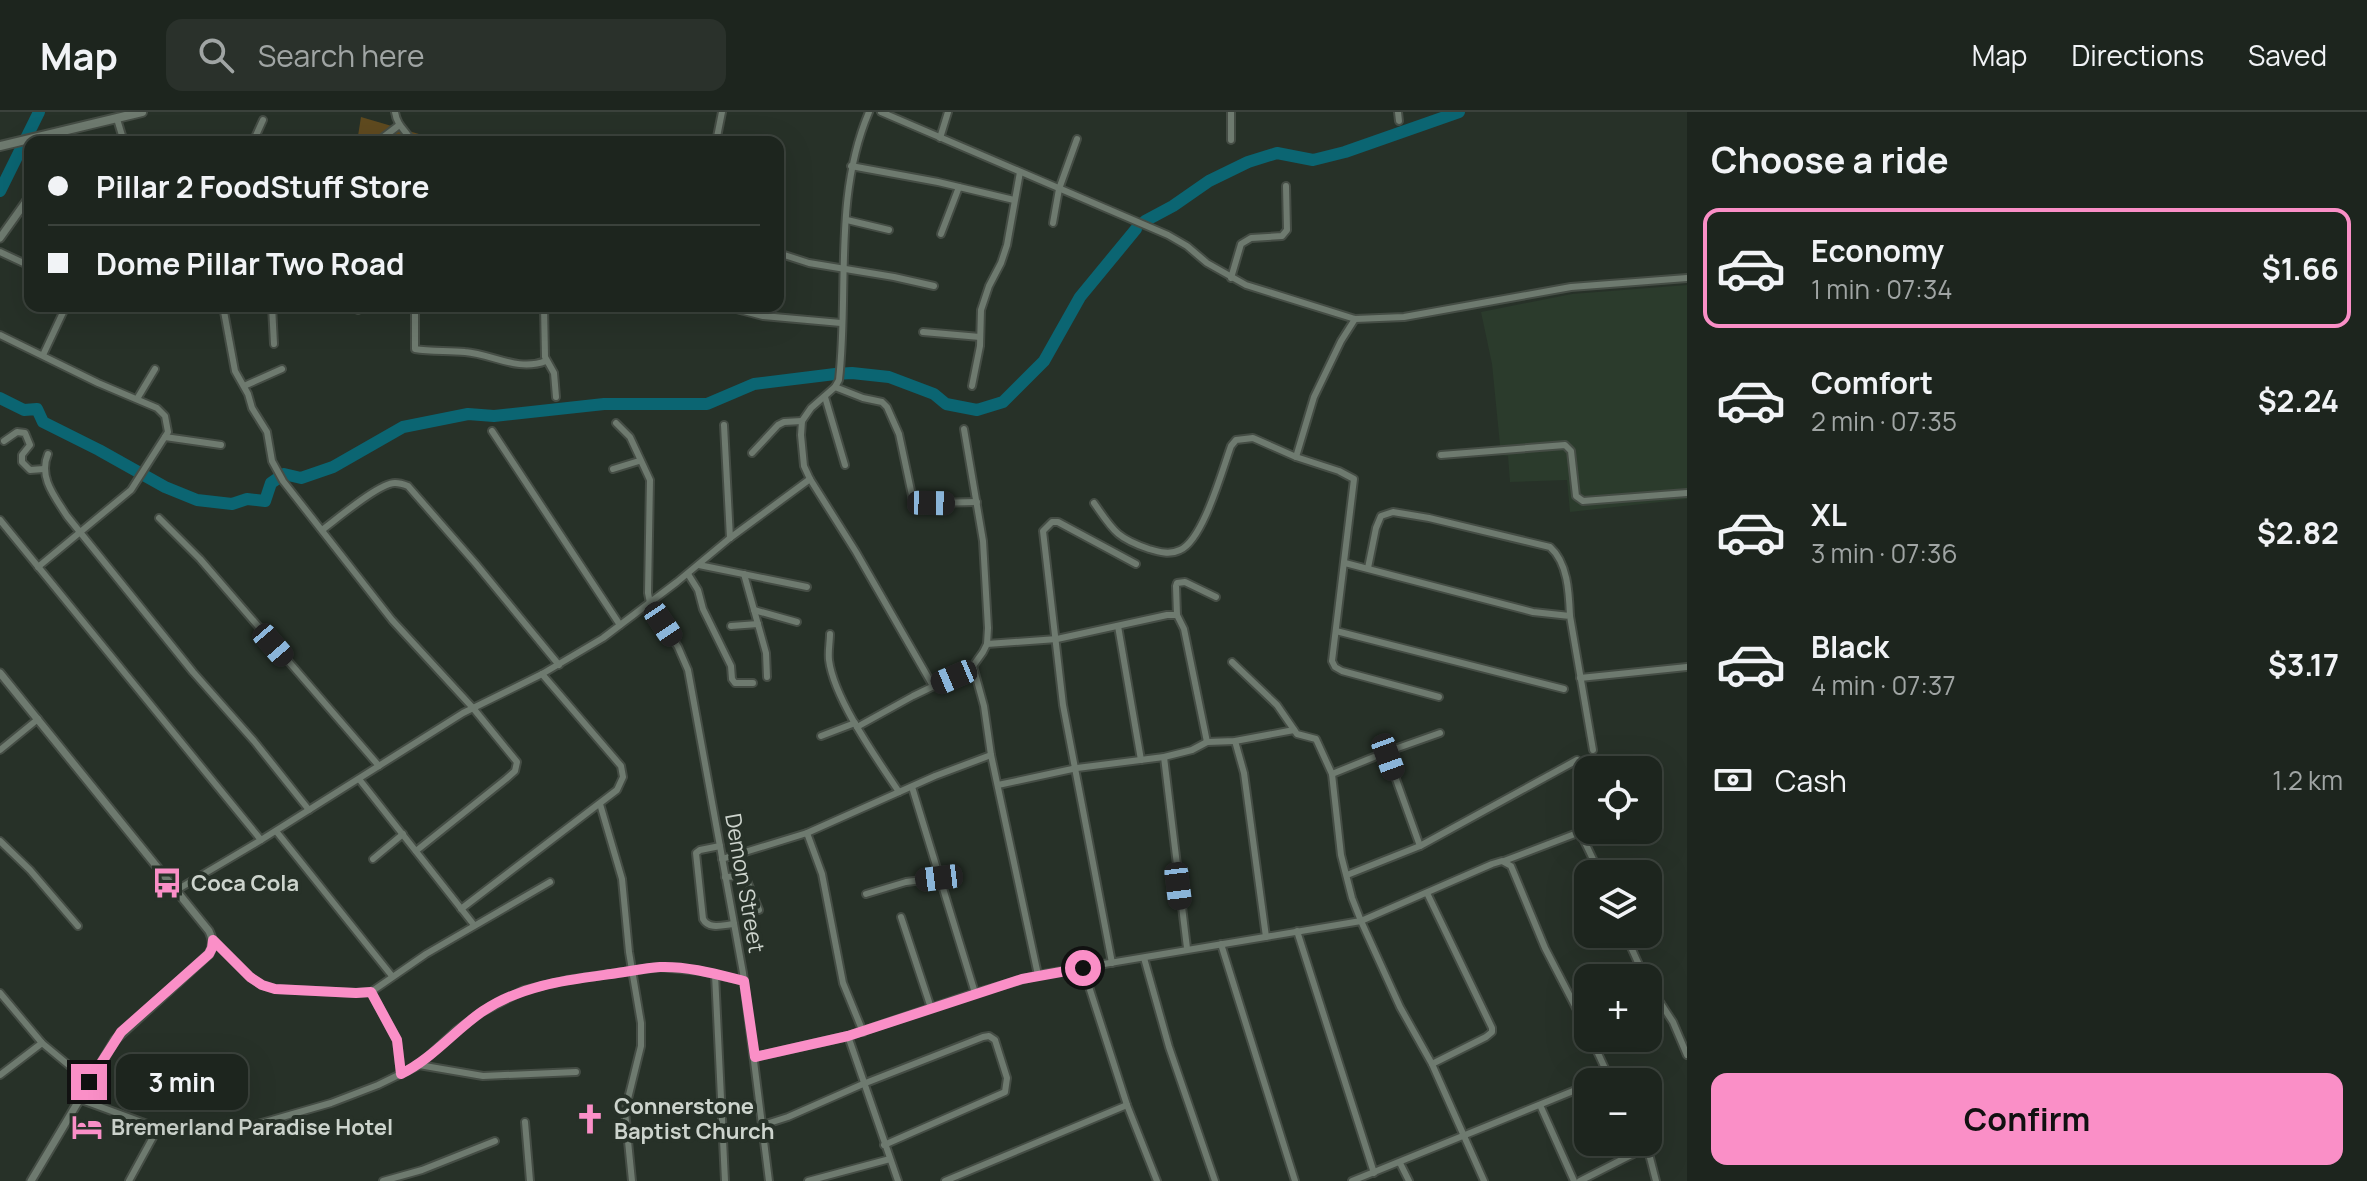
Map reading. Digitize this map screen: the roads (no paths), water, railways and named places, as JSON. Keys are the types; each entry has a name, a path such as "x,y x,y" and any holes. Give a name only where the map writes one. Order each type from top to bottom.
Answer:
{"main road":[{"path":"62,136 142,112"},
{"path":"3,146 24,141"}],"street":[{"path":"395,112 398,126 409,136"},
{"path":"717,136 722,112"},
{"path":"869,112 851,166 842,270 841,363 837,383 802,421 802,452 810,479 933,686"},
{"path":"881,112 1168,235 1231,278 1256,289 1355,319 1404,317 1593,284 1687,278"},
{"path":"940,138 948,112"},
{"path":"1231,112 1231,140"},
{"path":"1398,112 1399,121"},
{"path":"117,119 122,136"},
{"path":"256,136 263,120"},
{"path":"385,136 398,126"},
{"path":"1053,223 1059,189 1077,139"},
{"path":"851,166 1014,200"},
{"path":"972,386 981,310 1007,245 1020,172"},
{"path":"1231,278 1241,244 1251,238 1282,236 1287,230 1286,186"},
{"path":"941,234 959,187"},
{"path":"0,238 24,204"},
{"path":"847,220 889,230"},
{"path":"0,252 24,263"},
{"path":"784,255 842,270 934,286"},
{"path":"43,355 63,312"},
{"path":"224,312 233,364 252,408 267,432 272,461 283,481 392,620 473,708 517,762 517,767 506,779 416,851"},
{"path":"272,312 274,344"},
{"path":"415,312 415,349 467,352 513,364 529,365 546,361"},
{"path":"544,312 546,361 554,373 556,397"},
{"path":"748,312 841,323"},
{"path":"1296,457 1314,397 1355,319"},
{"path":"923,332 980,337"},
{"path":"0,335 157,408 165,416 168,432 131,490 38,567"},
{"path":"137,399 155,369"},
{"path":"244,386 282,369"},
{"path":"837,383 887,407 899,434 913,500 931,503 977,502"},
{"path":"825,397 845,465"},
{"path":"752,453 778,425 802,421"},
{"path":"616,423 630,437 650,480 647,580 650,603"},
{"path":"724,425 730,538"},
{"path":"821,736 856,725 954,677 973,666 987,644 987,599 977,502 964,429"},
{"path":"492,431 620,625"},
{"path":"4,441 17,432 25,433 30,445 22,455 22,462 30,470 44,469"},
{"path":"165,437 221,445"},
{"path":"1094,503 1118,536 1160,552 1177,552 1190,543 1203,521 1236,440 1253,438 1354,479 1332,661 1342,671 1439,697"},
{"path":"1441,455 1565,445 1571,451 1576,496 1583,501 1687,493"},
{"path":"48,454 44,469 50,489 81,532 309,810"},
{"path":"613,469 639,461"},
{"path":"175,891 473,708 559,665 650,603 810,479"},
{"path":"322,530 389,484 398,482 408,486 559,665"},
{"path":"1368,568 1381,516 1393,512 1550,547 1562,562 1593,750"},
{"path":"159,518 200,559 379,766"},
{"path":"0,520 261,840"},
{"path":"1112,963 1063,705 1043,531 1052,522 1058,522 1136,564"},
{"path":"1345,563 1522,609 1570,616"},
{"path":"699,565 807,587"},
{"path":"688,574 731,666 732,679 735,683 753,683"},
{"path":"744,574 766,653 767,677"},
{"path":"1207,742 1184,629 1177,615 1177,583 1185,582 1216,597"},
{"name":"Demon Street","path":"650,603 678,647 688,670 744,981 769,1181"},
{"path":"754,610 797,622"},
{"path":"987,644 1057,639 1177,615"},
{"path":"731,626 758,624"},
{"path":"1118,626 1141,760"},
{"path":"1336,631 1564,689"},
{"path":"830,634 829,660 839,689 856,725 899,792"},
{"path":"1232,662 1277,705 1294,730 1302,736 1316,739 1332,774 1336,819 1347,875 1361,921 1400,1007 1432,1064 1484,1181"},
{"path":"973,666 984,706 991,755 1038,975"},
{"path":"1580,678 1687,667"},
{"path":"0,673 209,931 213,940 262,985 275,989 371,992 474,925 550,882"},
{"path":"461,909 558,832 600,804 621,784 623,771 613,756 542,674"},
{"path":"0,750 38,719"},
{"path":"998,785 1077,768 1164,757 1192,750 1207,742 1235,741 1294,730"},
{"path":"1420,846 1388,757 1392,750 1440,733"},
{"path":"1235,741 1244,773 1266,937"},
{"path":"722,859 807,833 991,755"},
{"path":"1164,757 1187,948"},
{"path":"1332,774 1374,757"},
{"path":"1347,875 1420,846 1574,762"},
{"path":"359,779 474,925"},
{"path":"912,787 975,993"},
{"path":"600,804 622,879 641,1039 625,1111 632,1181"},
{"path":"276,831 392,976"},
{"path":"807,833 822,874 843,983 863,1032"},
{"path":"373,859 403,834"},
{"path":"755,1057 863,1032 1038,975 1361,921 1492,864 1574,834"},
{"path":"0,841 78,926"},
{"path":"720,846 696,853 703,919 705,924 711,926 734,924"},
{"path":"1502,861 1511,866 1545,948 1574,1004"},
{"path":"725,877 745,876 759,910"},
{"path":"866,894 906,882 939,878"},
{"path":"1427,893 1492,1028 1486,1037 1432,1064"},
{"path":"901,917 931,1008"},
{"path":"1297,931 1374,1173"},
{"path":"31,1181 121,1032 209,954 213,940"},
{"path":"1221,944 1295,1181"},
{"path":"1144,958 1169,1047 1215,1181"},
{"path":"79,1099 158,1128 194,1132 263,1124 321,1106 401,1074 419,1065 482,1012 508,997 549,983 659,967 688,969 744,981"},
{"path":"1083,968 1154,1180"},
{"path":"715,974 725,1181"},
{"path":"371,992 397,1040 401,1074"},
{"path":"0,993 42,1043 89,1082"},
{"path":"1662,1005 1687,1055"},
{"path":"848,1036 898,1181"},
{"path":"763,1125 983,1037 989,1036 995,1040 1007,1078 1005,1092 884,1145"},
{"path":"0,1075 42,1043"},
{"path":"419,1065 483,1076 576,1072"},
{"path":"1352,1181 1574,1091"},
{"path":"945,1181 1127,1105"},
{"path":"1540,1105 1577,1181 1625,1156"},
{"path":"525,1122 530,1181"},
{"path":"129,1181 158,1128"},
{"path":"383,1181 422,1170 495,1141"},
{"path":"1649,1156 1656,1181"},
{"path":"808,1181 890,1159"},
{"path":"1400,1163 1409,1181"}],"waterway":[{"path":"27,136 39,112"},
{"path":"1145,221 1209,181 1248,162 1277,153 1313,160 1459,112"},
{"path":"0,191 24,142"},
{"path":"0,398 24,410 37,409 43,422 165,487 197,500 232,504 247,499 265,501 271,483 284,474 301,478 333,467 403,427 468,414 494,416 604,404 707,404 754,384 852,373 889,377 934,394 946,404 977,410 1003,402 1044,361 1080,297 1136,229"}],"place":[{"name":"Coca Cola","path":"167,883"},
{"name":"Connerstone Baptist Church","path":"590,1119"},
{"name":"Bremerland Paradise Hotel","path":"87,1127"}]}
